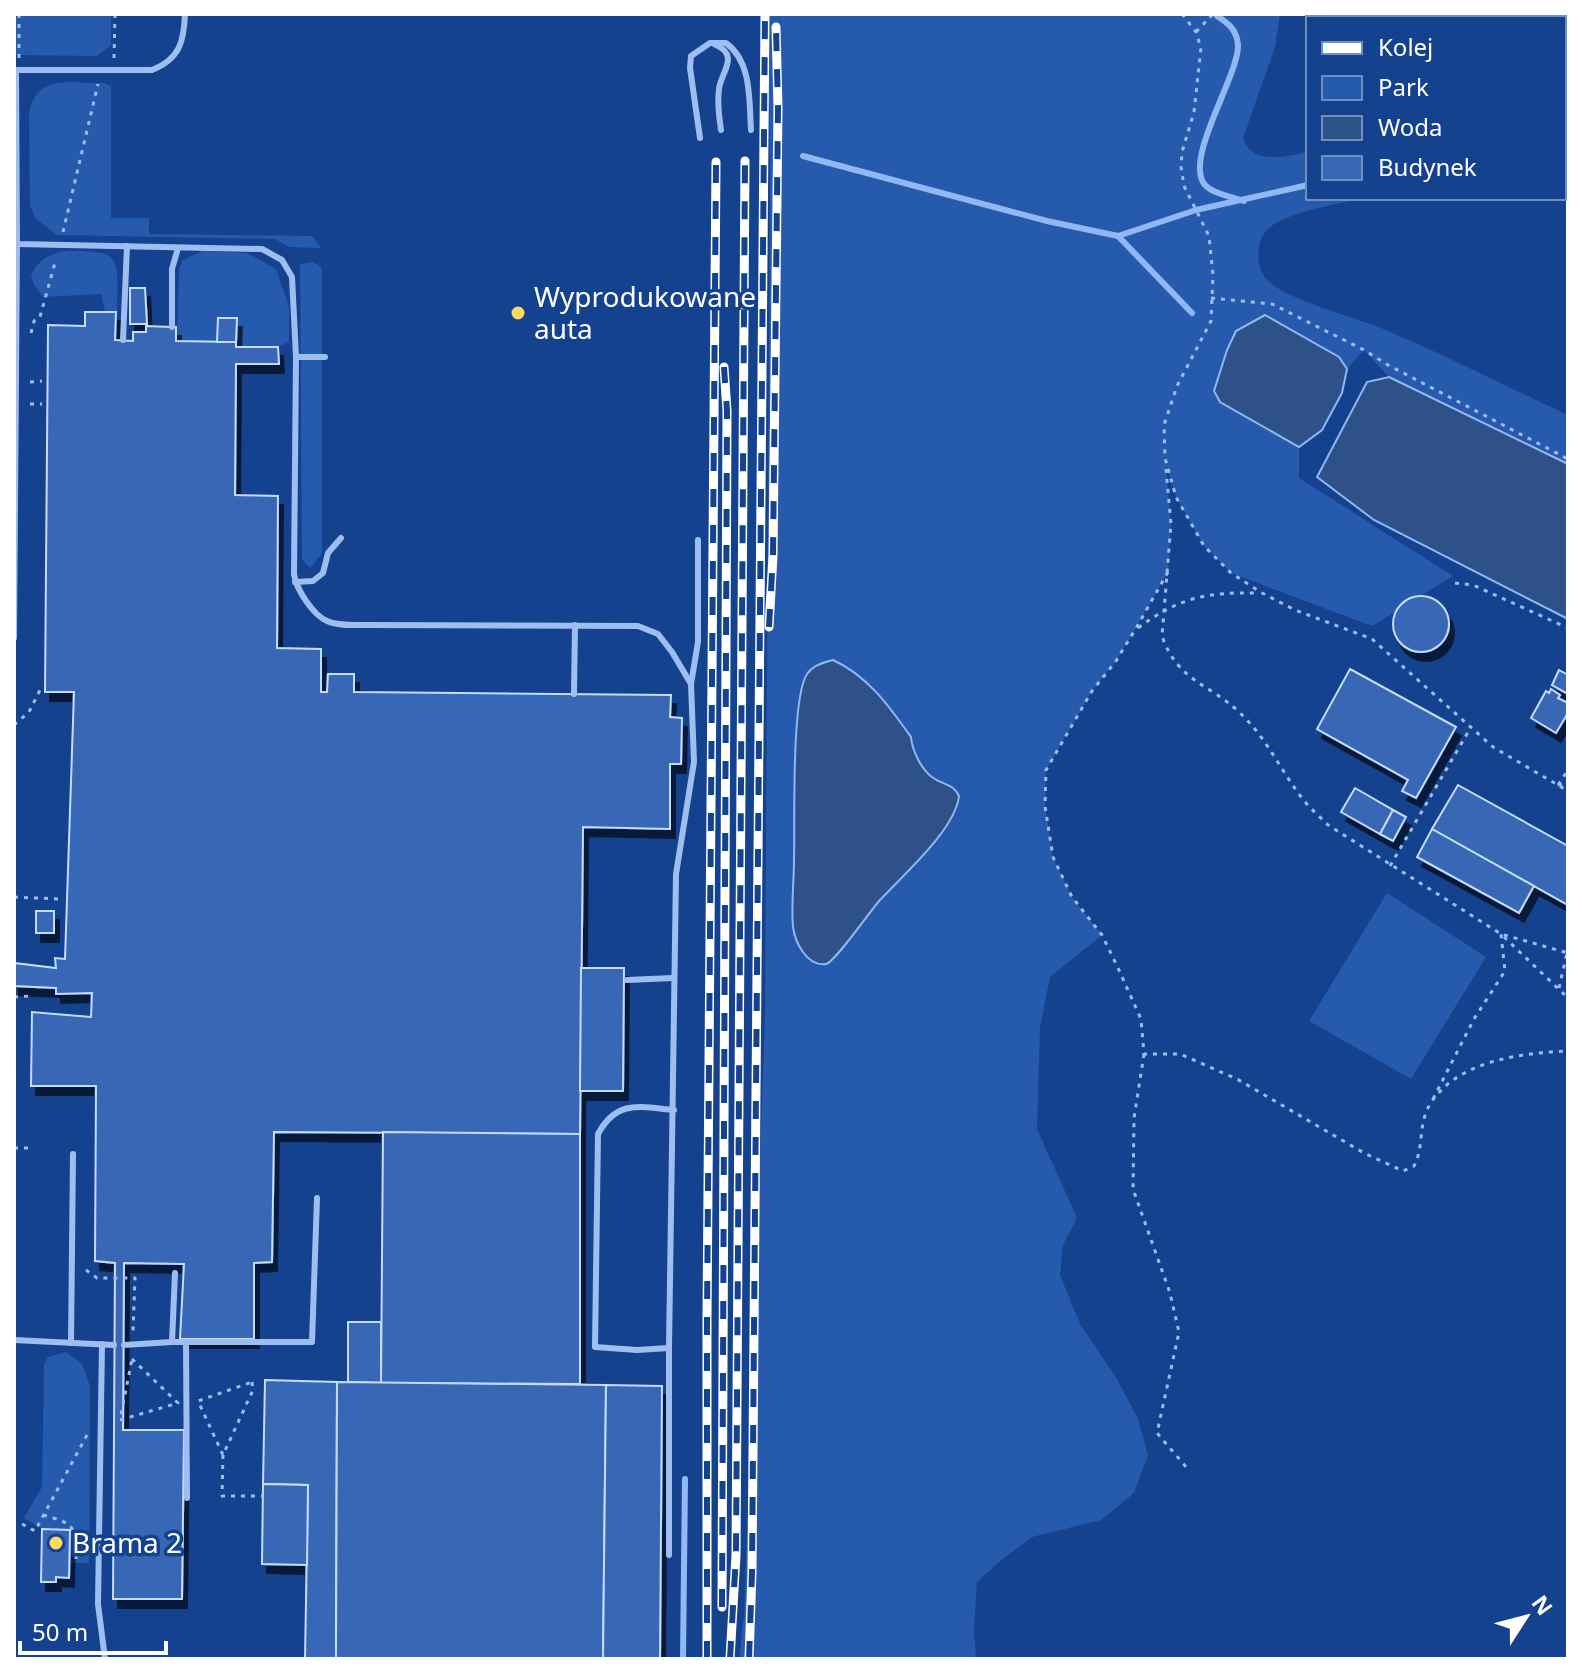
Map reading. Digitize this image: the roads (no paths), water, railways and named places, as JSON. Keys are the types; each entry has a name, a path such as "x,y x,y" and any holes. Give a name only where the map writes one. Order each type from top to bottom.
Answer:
{"lane":[{"path":"14,638 15,70 152,70 164,65 181,48 185,14"},
{"path":"710,43 724,50 728,61 718,91 721,130"},
{"path":"700,138 691,56 710,43 726,43 738,54 743,65 751,130"},
{"path":"17,244 262,249 282,260 292,277 296,357 295,582 309,605 325,621 342,624 638,626 658,634 691,684"},
{"path":"123,340 127,246"},
{"path":"172,327 172,269 178,248"},
{"path":"296,357 325,357"},
{"path":"295,582 313,581 323,573 328,553 341,538"},
{"path":"669,1555 673,978 676,874 694,762 691,684 698,642 698,540"},
{"path":"574,694 575,625"},
{"path":"627,980 673,978"},
{"path":"669,1348 637,1350 595,1347 598,1134 605,1120 630,1106 674,1110"},
{"path":"71,1343 73,1154"},
{"path":"124,1345 312,1342 317,1198"},
{"path":"172,1342 175,1273"},
{"path":"14,1340 114,1345"},
{"path":"186,1342 187,1498"},
{"path":"102,1344 98,1604 105,1659"}],"water":[{"path":"1265,315 1339,357 1347,369 1342,393 1322,430 1299,447 1220,402 1214,391 1236,331"},
{"path":"1389,377 1568,464 1568,619 1374,520 1317,477 1367,382"},
{"path":"833,660 857,674 877,693 911,737 924,769 936,780 954,789 959,796 939,837 880,900 837,955 826,964 819,964 803,952 793,927 796,734 798,708 807,674 815,666"}],"waterway":[{"path":"1217,16 1231,28 1238,45 1236,59 1206,137 1200,173 1209,188 1244,201"},
{"path":"803,156 1047,221 1118,236 1196,210 1306,185"},
{"path":"1118,236 1192,313"},
{"path":"683,1659 685,1479"}],"railway":[{"path":"749,1659 765,14"},
{"path":"769,627 773,555 778,108 776,27"},
{"path":"730,1659 736,1555 745,161"},
{"path":"707,1659 716,162"},
{"path":"722,1607 727,411 724,367"}],"place":[{"name":"Wyprodukowane auta","path":"518,313"},
{"name":"Brama 2","path":"56,1543"}]}
